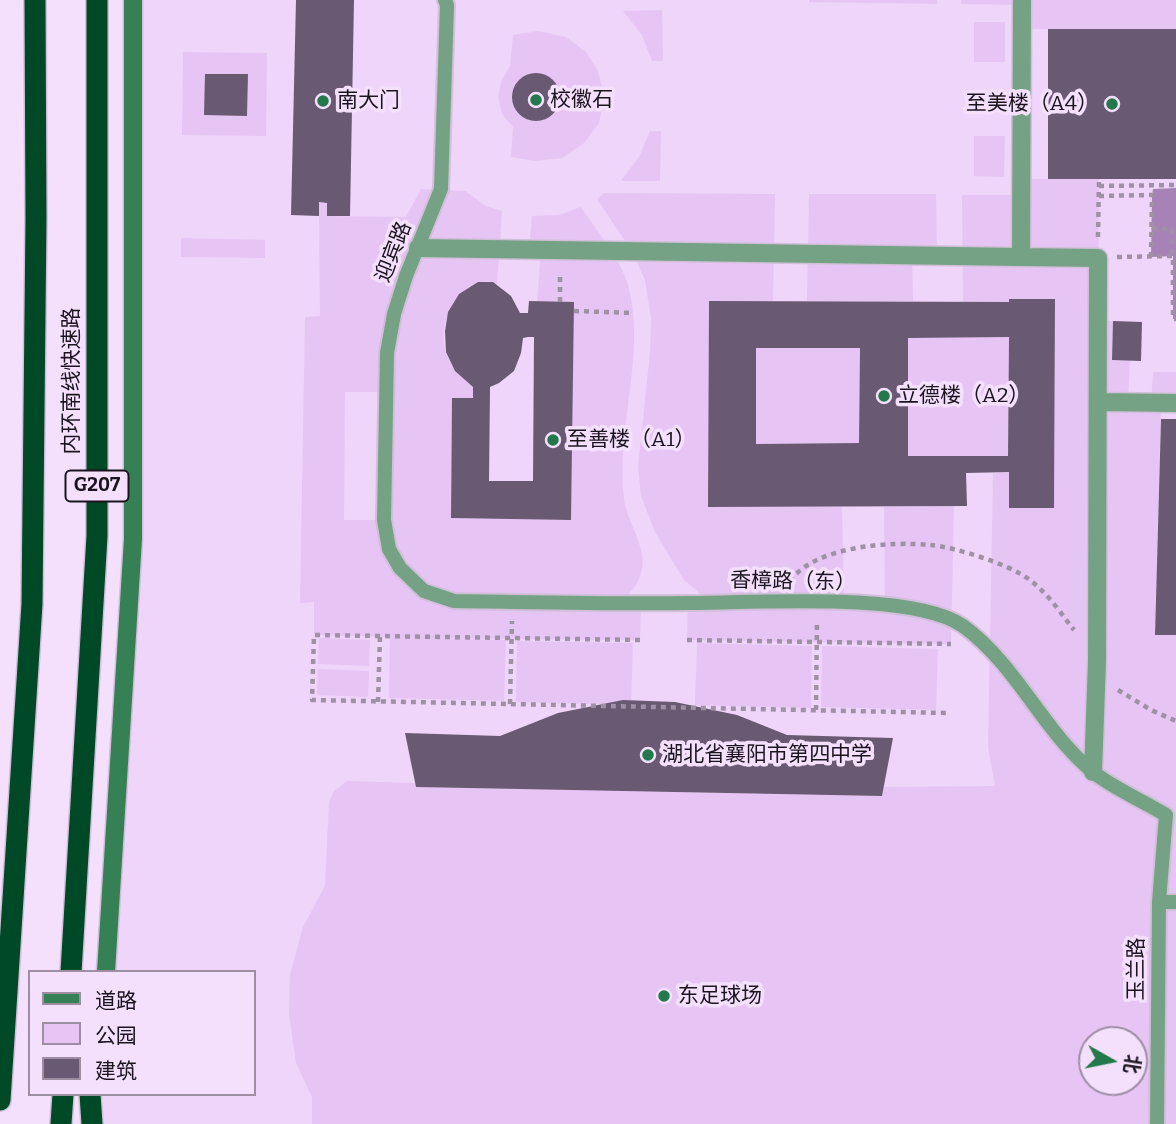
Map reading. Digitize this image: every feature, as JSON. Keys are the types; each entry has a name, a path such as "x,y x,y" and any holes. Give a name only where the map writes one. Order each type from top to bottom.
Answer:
{"highway":[{"name":"内环南线快速路","path":"0,1100 32,604 35,0"},
{"name":"内环南线快速路","path":"71,970 97,536 97,0"},
{"path":"0,945 13,893"},
{"path":"75,894 81,970"},
{"path":"61,1124 63,1096"},
{"path":"90,1096 94,1124"}],"main road":[{"path":"106,970 133,539 133,0"},
{"path":"94,1124 98,1096"}],"street":[{"path":"1021,257 1022,0"},
{"path":"418,248 1098,258 1097,661 1093,772"},
{"path":"1098,402 1176,403"}],"lane":[{"name":"迎宾路","path":"384,520 387,353 405,276 441,190 445,0"},
{"name":"香樟路（东）","path":"384,520 389,549 400,568 424,591 454,601 836,602 915,608 952,620 989,648 1007,666 1047,723 1093,772 1171,814"},
{"name":"玉兰路","path":"1157,1124 1159,902 1171,814"},
{"path":"1159,902 1176,902"}],"path":[{"path":"1099,179 1098,258 1174,256 1173,318 1176,318"},
{"path":"1099,186 1176,185"},
{"path":"1099,196 1152,195 1152,257"},
{"path":"1152,228 1172,229 1172,252 1176,252"},
{"path":"560,302 561,250"},
{"path":"574,311 633,313"},
{"path":"775,603 794,575 825,555 885,544 931,545 997,563 1027,578 1055,604 1116,689 1151,710 1176,720"},
{"path":"640,640 314,635 313,700 949,713"},
{"path":"378,702 380,636"},
{"path":"510,704 512,638"},
{"path":"687,640 951,644"},
{"path":"816,710 817,642"}],"shaded area":[{"name":"湖北省襄阳市第四中学","path":"133,0 1176,0 1176,1124 96,1124 98,1096 256,1096 256,970 106,970 133,539"},
{"path":"1176,188 1176,319 1173,319 1173,256 1151,257 1152,195 1153,189"}],"green space":[{"path":"937,0 937,4 809,2"},
{"path":"961,0 1176,0 1176,29 1022,29 1022,5 961,4"},
{"path":"662,10 663,61 652,61 642,35 623,11"},
{"path":"974,22 1005,22 1005,62 974,62"},
{"path":"538,31 566,37 586,52 598,71 604,96 599,123 584,143 562,158 536,161 511,157 513,127 502,114 498,98 501,82 510,66 513,35"},
{"path":"183,52 267,53 266,136 182,135"},
{"path":"650,131 661,131 660,181 621,181 639,157"},
{"path":"974,136 1005,136 1004,177 974,176"},
{"path":"1021,179 1099,179 1098,320 1113,321 1112,360 1130,360 1128,402 1151,402 1153,372 1176,372 1176,403 1161,403 1155,634 1176,635 1176,1124 312,1124 312,1097 296,1063 289,1014 290,975 303,927 325,886 329,803 333,792 347,781 415,783 417,787 882,796 884,787 995,786 988,747 993,473 1009,472 1009,508 1054,508 1055,299 963,302 962,195 1021,195"},
{"path":"421,189 465,191 486,206 502,211 497,285 484,281 464,292 452,306 445,324 444,343 448,358 457,372 473,387 473,398 452,399 451,518 571,520 574,302 537,302 541,251 529,250 532,216 559,215 581,207 614,256 628,285 634,338 622,472 626,509 643,560 637,584 621,602 641,602 640,640 418,638 506,640 504,701 389,698 390,637 314,635 314,602 300,603 305,317 320,316 319,202 327,203 327,216 406,217","holes":["345,392 387,392 384,520 344,520"]},
{"path":"604,193 775,194 773,301 709,301 708,507 842,507 844,602 885,605 884,507 954,506 951,644 687,640 688,603 709,601 684,580 655,532 641,496 638,466 651,318 645,280 632,251 597,199"},
{"path":"809,194 936,194 937,255 912,255 913,301 807,301"},
{"path":"181,238 265,240 265,258 181,257"},
{"path":"1009,337 1008,456 908,456 908,338"},
{"path":"756,348 860,348 859,443 756,444"},
{"path":"319,638 370,640 369,666 318,664"},
{"path":"517,641 633,643 631,705 516,702"},
{"path":"697,643 812,646 811,708 695,705"},
{"path":"822,646 938,649 936,710 821,707"},
{"path":"318,669 369,671 368,697 317,695"}],"building":[{"name":"南大门","path":"296,0 354,0 350,216 327,216 327,203 319,202 319,216 291,215"},
{"name":"至美楼（A4）","path":"1048,29 1176,29 1176,179 1048,179"},
{"name":"校徽石","path":"536,73 553,80 560,97 553,114 536,121 519,114 512,97 519,80"},
{"path":"205,74 248,74 247,116 204,115"},
{"name":"至善楼（A1）","path":"478,282 493,282 511,296 520,313 528,313 529,301 574,302 571,520 451,518 452,398 473,398 473,387 455,371 446,352 448,312 459,294","holes":["534,337 533,481 489,481 490,387 514,371 523,338"]},
{"name":"立德楼（A2）","path":"1009,299 1055,299 1054,508 1009,508 1009,472 966,473 967,506 708,507 709,301 1009,302","holes":["1009,337 1008,456 908,456 908,338","756,348 860,348 859,443 756,444"]},
{"path":"1113,321 1142,322 1141,361 1112,360"},
{"path":"1161,419 1176,419 1176,635 1155,635"},
{"path":"623,700 675,702 737,715 787,735 893,738 882,796 416,787 405,733 500,736 558,713"}],"place":[{"name":"校徽石","path":"536,100"},
{"name":"南大门","path":"323,101"},
{"name":"至美楼（A4）","path":"1112,104"},
{"name":"立德楼（A2）","path":"884,396"},
{"name":"至善楼（A1）","path":"553,440"},
{"name":"湖北省襄阳市第四中学","path":"648,755"},
{"name":"东足球场","path":"664,996"}]}
